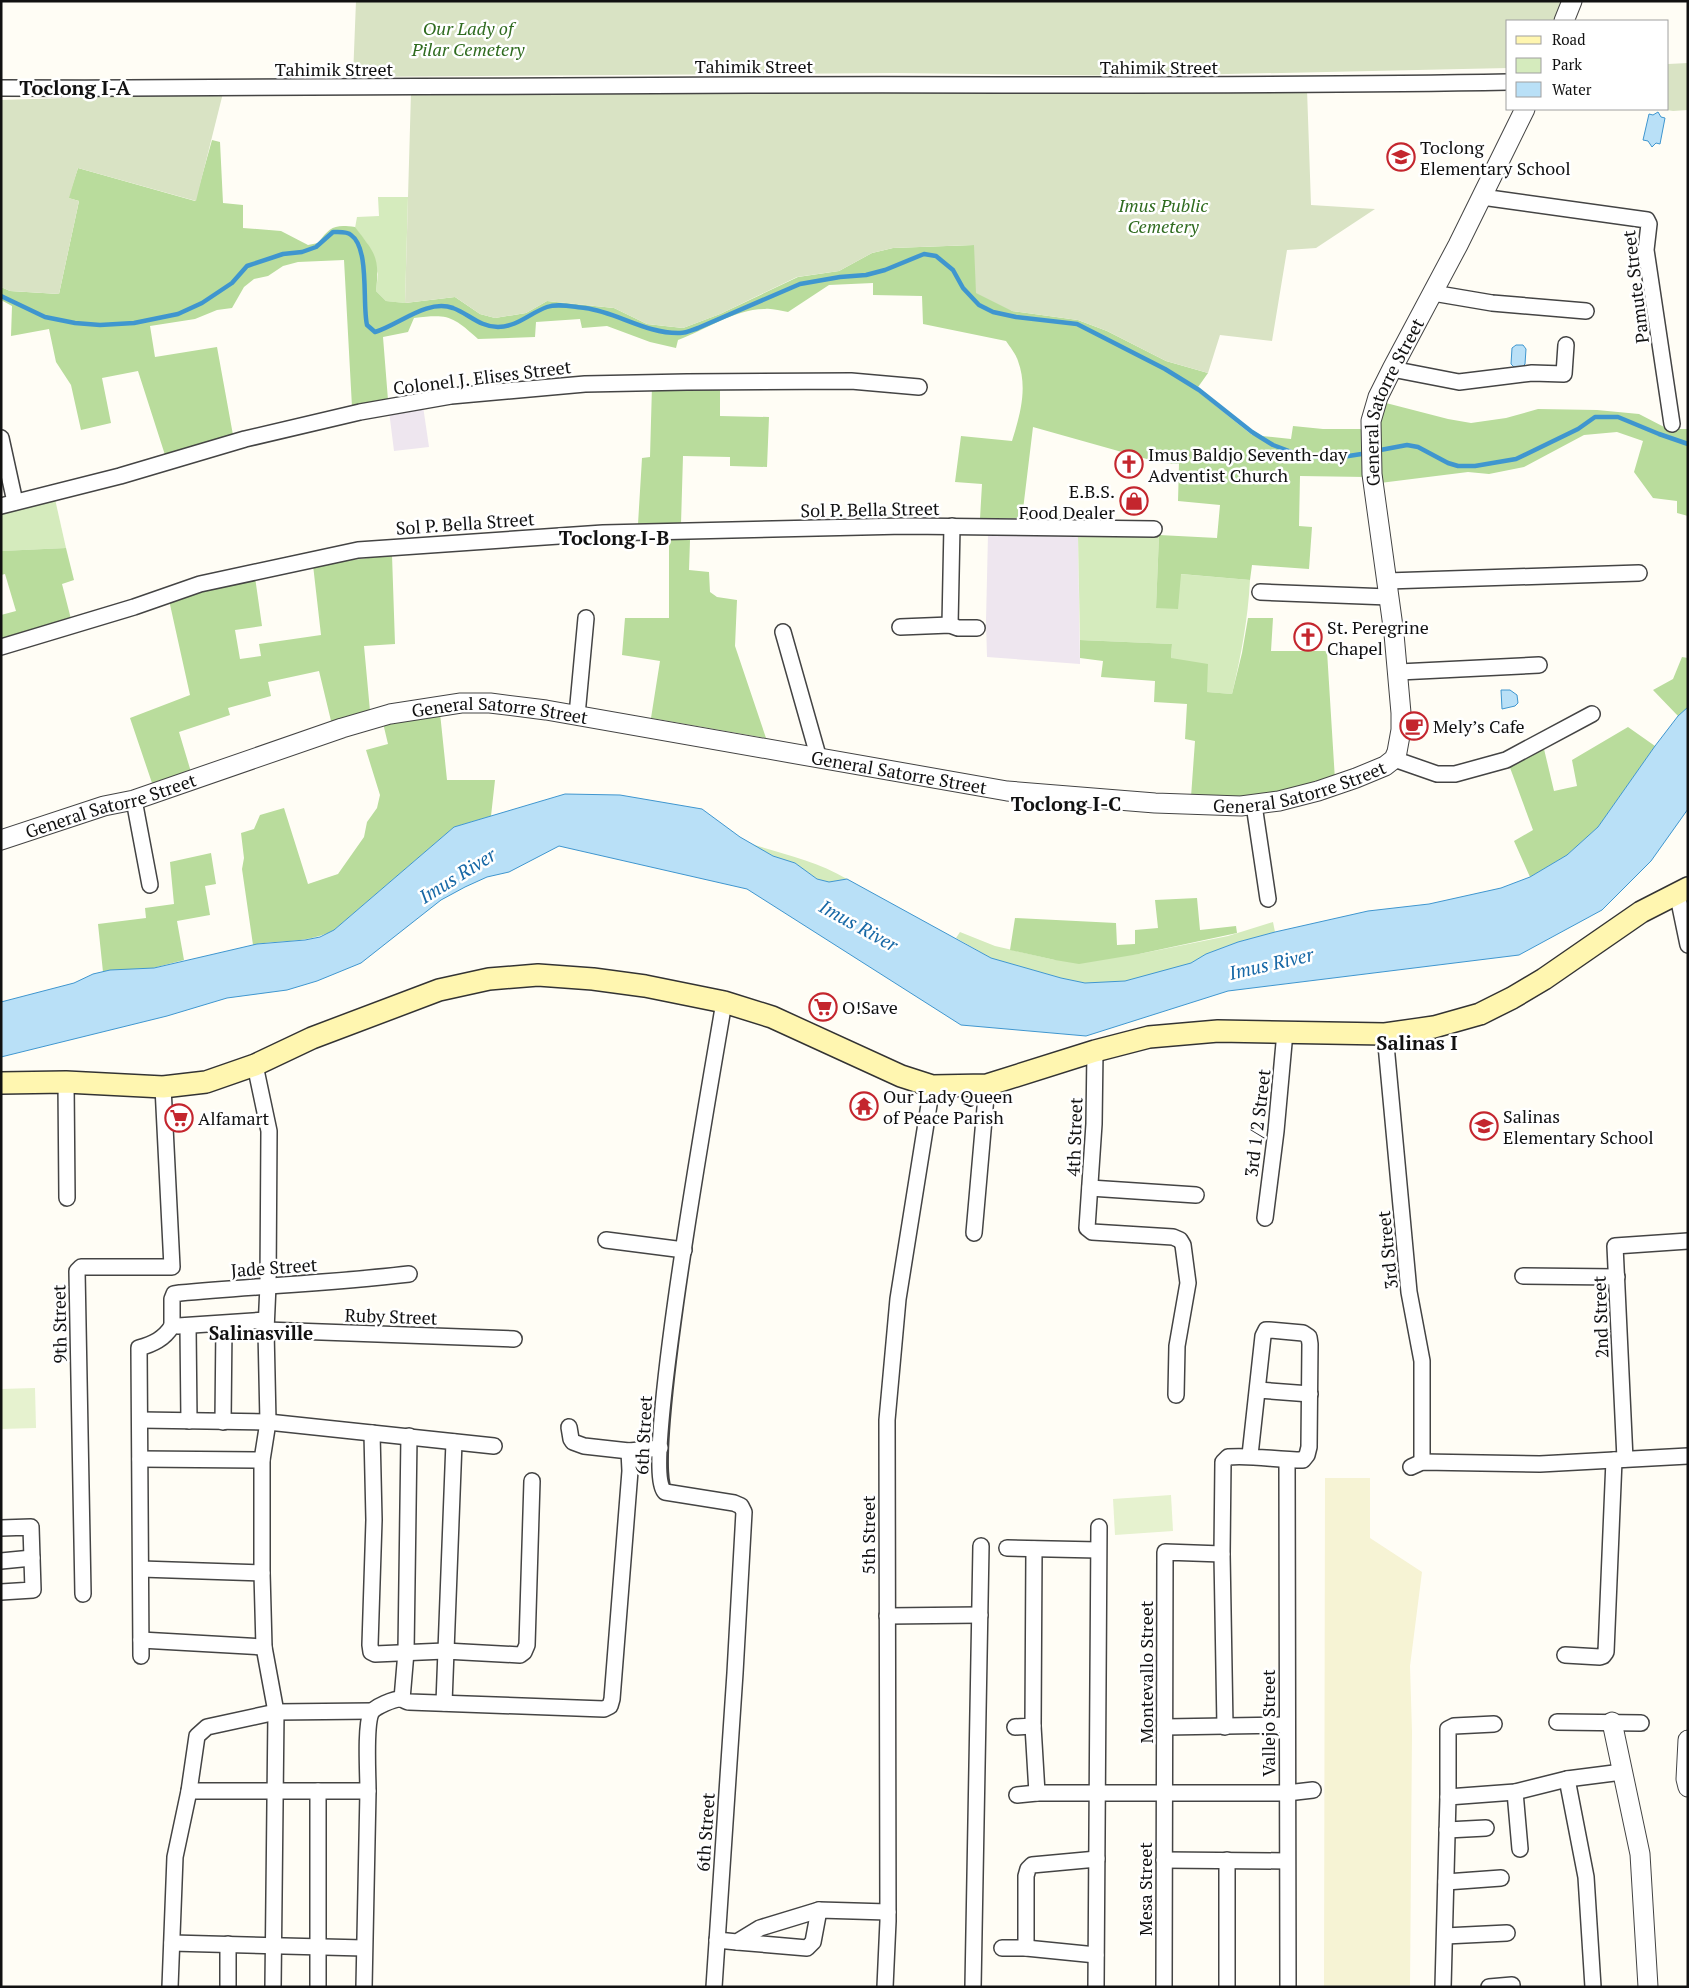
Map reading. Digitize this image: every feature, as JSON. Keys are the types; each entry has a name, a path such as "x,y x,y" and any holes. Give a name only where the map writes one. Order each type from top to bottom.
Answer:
{"main road":[{"path":"1,1083 66,1082 163,1087 206,1082 255,1065 312,1038 439,990 489,979 538,975 593,979 645,986 724,1002 772,1017 901,1076 932,1086 987,1086 1095,1051 1148,1037 1218,1031 1385,1034 1434,1027 1480,1014 1512,998 1544,979 1641,912 1682,890"}],"street":[{"path":"1564,20 1572,1"},
{"name":"Tahimik Street","path":"1,88 379,88 756,84 1189,86 1506,82"},
{"name":"General Satorre Street","path":"1,840 104,806 134,800 342,728 390,714 461,703 520,706 577,715 1007,791 1155,804 1254,805 1298,798 1385,766 1394,759 1400,744 1399,672 1372,474 1370,421 1392,369 1433,293 1525,110"},
{"name":"Pamute Street","path":"1482,197 1647,220 1649,224 1646,250 1672,424"},
{"path":"1433,293 1499,304 1586,311"},
{"path":"1392,369 1459,382 1532,373 1564,374 1566,345"},
{"name":"Colonel J. Elises Street","path":"8,504 120,476 245,439 369,410 451,396 585,384 687,382 851,381 919,387"},
{"path":"1,438 8,504"},
{"path":"950,625 952,526"},
{"name":"Sol P. Bella Street","path":"1,647 134,607 200,584 358,550 603,533 952,526 1154,529"},
{"path":"1260,592 1388,589 1639,573"},
{"path":"577,715 586,618"},
{"path":"900,627 950,625 958,628 977,628"},
{"path":"783,632 819,759"},
{"path":"1399,672 1539,665"},
{"path":"1394,759 1437,774 1460,773 1506,760 1592,714"},
{"path":"134,800 150,885"},
{"path":"1254,805 1268,899"},
{"path":"1682,890 1688,946"},
{"name":"6th Street","path":"714,1987 744,1512 741,1506 734,1504 664,1492 660,1484 660,1448 666,1366 724,1002"},
{"name":"3rd 1/2 Street","path":"1265,1218 1276,1131 1285,1032"},
{"name":"3rd Street","path":"1385,1034 1409,1292 1422,1361 1416,1464 1540,1464 1620,1460"},
{"name":"4th Street","path":"1095,1051 1088,1231 1173,1237 1180,1240 1183,1245 1188,1283 1177,1346 1176,1395"},
{"path":"255,1065 269,1131 266,1325 268,1422 262,1460 262,1573 264,1647 276,1712 273,1987"},
{"path":"66,1082 66,1198"},
{"name":"5th Street","path":"885,1987 888,1912 887,1420 901,1280 932,1086"},
{"path":"974,1233 987,1086"},
{"name":"9th Street","path":"83,1594 77,1271 81,1267 172,1267 163,1087"},
{"path":"1090,1188 1196,1195"},
{"path":"606,1240 684,1250"},
{"name":"2nd Street","path":"1565,1655 1600,1657 1606,1652 1620,1460 1616,1246 1688,1241"},
{"name":"Jade Street","path":"172,1326 172,1299 174,1294 268,1285 350,1281 409,1274"},
{"path":"1523,1276 1617,1277"},
{"path":"223,1422 224,1324"},
{"name":"Ruby Street","path":"172,1326 266,1325 514,1339"},
{"path":"141,1656 139,1348 152,1344 162,1338 172,1326"},
{"path":"188,1326 189,1421"},
{"path":"1225,1727 1222,1554 1223,1462 1228,1457 1250,1455 1287,1460 1303,1460 1307,1455 1309,1447 1310,1340 1306,1334 1269,1330 1263,1336 1250,1455"},
{"path":"1258,1390 1310,1394"},
{"path":"140,1420 268,1422 494,1446"},
{"path":"569,1427 571,1439 578,1444 629,1450 660,1448"},
{"path":"372,1433 374,1520 371,1652 380,1654 445,1651 520,1655 526,1649 532,1481"},
{"path":"402,1699 406,1652 409,1436"},
{"path":"444,1703 454,1442"},
{"path":"170,1987 175,1857 189,1791 197,1736 207,1727 276,1712 372,1711 381,1705 402,1699 409,1702 604,1709 610,1706 630,1471 629,1450"},
{"path":"1620,1460 1688,1456"},
{"path":"140,1459 262,1460"},
{"name":"Vallejo Street","path":"1287,1460 1288,1987"},
{"path":"1,1528 31,1527 33,1590 1,1592"},
{"path":"1096,1987 1099,1527"},
{"path":"973,1987 981,1546"},
{"path":"1007,1548 1098,1550"},
{"path":"1034,1548 1032,1726 1037,1793"},
{"name":"Montevallo Street","path":"1164,1792 1165,1552 1222,1554"},
{"path":"1,1561 32,1558"},
{"path":"141,1569 262,1573"},
{"path":"886,1616 980,1615"},
{"path":"141,1640 264,1647"},
{"path":"364,1987 367,1758 369,1720 372,1711"},
{"path":"1557,1722 1642,1723"},
{"path":"1612,1722 1640,1854 1648,1987"},
{"path":"1444,1987 1448,1729 1454,1726 1494,1724"},
{"path":"1165,1727 1287,1725"},
{"path":"1015,1727 1032,1726"},
{"path":"1688,1740 1686,1779 1688,1787"},
{"path":"1448,1797 1515,1792 1567,1779 1622,1772"},
{"path":"1567,1779 1586,1877 1593,1987"},
{"path":"1017,1795 1097,1792 1288,1793 1312,1790"},
{"path":"189,1791 368,1791"},
{"path":"318,1791 318,1987"},
{"name":"Mesa Street","path":"1164,1792 1164,1987"},
{"path":"1515,1792 1520,1849"},
{"path":"1447,1830 1486,1828"},
{"path":"1026,1948 1028,1869 1032,1865 1097,1859"},
{"path":"1164,1860 1287,1861"},
{"path":"1227,1860 1227,1987"},
{"path":"1446,1882 1501,1878"},
{"path":"717,1940 807,1948 813,1942 819,1910"},
{"path":"737,1942 760,1928 819,1910 888,1912"},
{"path":"1445,1936 1507,1933"},
{"path":"172,1943 364,1948"},
{"path":"228,1944 228,1987"},
{"path":"1002,1948 1026,1948 1096,1955"},
{"path":"1488,1987 1512,1985"}],"shaded area":[{"path":"423,406 429,447 394,451 389,411"},
{"path":"988,534 1078,536 1080,664 987,657"},
{"path":"1325,1478 1370,1478 1370,1538 1422,1572 1410,1666 1412,1732 1410,1987 1324,1987"}],"green space":[{"name":"Our Lady of Pilar Cemetery","path":"356,1 1565,1 1556,20 1506,20 1506,68 1138,76 895,73 353,77"},
{"path":"1688,63 1688,110 1673,111 1666,110 1669,110 1669,64"},
{"name":"Imus Public Cemetery","path":"1307,89 1311,205 1375,209 1316,248 1287,250 1272,341 1220,335 1208,373 1166,361 1107,331 1078,320 1012,311 976,293 974,245 893,248 872,253 839,271 797,277 720,314 683,328 647,324 614,308 547,301 526,313 495,318 480,314 455,297 405,303 411,92"},
{"path":"223,93 196,201 78,168 69,198 79,201 59,294 10,291 1,287 1,100"},
{"path":"212,140 220,142 223,203 243,205 243,228 281,231 308,245 318,243 333,228 342,226 355,227 374,256 377,270 376,291 386,301 405,303 455,297 480,314 495,318 526,313 547,301 614,308 647,324 683,328 720,314 798,277 839,271 872,253 893,248 974,245 1012,311 1078,320 1107,331 1166,361 1208,373 1196,390 1252,435 1291,439 1293,426 1323,429 1362,429 1366,477 1300,476 1299,526 1312,527 1309,569 1252,565 1250,580 1181,574 1178,609 1156,608 1159,535 1217,538 1220,505 1178,501 1179,464 1161,463 1033,427 1022,518 980,519 982,484 955,482 961,436 1012,441 1022,401 1021,371 1016,356 1006,341 923,324 922,296 873,295 873,283 829,285 788,312 768,309 742,312 678,340 676,348 650,342 607,326 582,328 580,319 536,322 535,337 478,339 462,325 449,318 435,316 414,318 408,332 383,337 388,400 352,407 344,260 298,262 283,266 268,276 254,279 244,287 232,308 217,310 195,319 150,326 155,357 217,347 233,435 165,455 138,371 102,378 111,423 81,430 71,385 56,362 49,329 11,336 12,306 1,300 1,287 10,291 59,294 79,201 68,198 78,168 195,201"},
{"path":"378,197 408,197 405,303 386,301 376,291 378,274 367,243 355,228 357,217 379,216"},
{"path":"652,386 720,387 720,416 769,417 767,467 730,466 730,457 683,456 681,524 638,524 642,458 650,457"},
{"path":"1386,403 1471,423 1506,418 1538,409 1597,410 1639,414 1668,429 1688,429 1688,516 1677,513 1677,501 1653,498 1634,472 1643,441 1617,432 1584,435 1524,467 1489,474 1468,472 1380,483 1376,434"},
{"path":"55,499 66,548 1,551 1,513"},
{"path":"1159,535 1156,608 1180,574 1250,580 1244,637 1232,694 1207,692 1171,658 1172,644 1080,640 1078,536"},
{"path":"669,540 690,540 689,570 709,572 710,592 717,597 737,600 735,646 766,738 651,718 660,661 622,655 625,618 669,618"},
{"path":"66,548 74,580 62,584 71,619 1,641 1,615 16,611 5,574 1,575 1,551"},
{"path":"392,555 395,644 364,646 370,711 332,725 319,671 268,682 271,696 228,708 230,715 179,732 191,772 152,783 130,718 190,695 169,600 255,577 262,626 235,630 240,659 261,656 259,644 321,635 313,565"},
{"path":"1248,618 1273,618 1271,651 1327,651 1335,780 1251,798 1191,797 1195,741 1185,739 1187,704 1154,702 1155,681 1101,677 1103,661 1080,658 1080,640 1172,644 1171,658 1208,664 1207,692 1232,694"},
{"path":"1682,657 1688,658 1688,707 1678,716 1653,690 1673,679"},
{"path":"440,713 447,780 495,780 491,816 454,827 334,930 304,939 253,945 242,869 244,858 241,833 254,829 260,815 284,808 308,884 338,874 364,837 367,822 377,808 380,795 366,750 388,744 383,723"},
{"path":"1628,727 1655,746 1598,827 1567,855 1530,877 1514,841 1533,830 1509,765 1544,749 1554,791 1577,786 1572,760"},
{"path":"752,844 812,863 847,879 829,882 817,879 795,863 773,856"},
{"path":"211,853 216,884 205,886 210,915 177,921 184,960 153,968 103,972 98,924 146,918 145,908 174,904 170,862"},
{"path":"1197,898 1200,930 1236,926 1237,933 1139,954 1079,964 1010,950 1015,918 1116,923 1117,945 1135,944 1135,930 1158,928 1155,900"},
{"path":"1273,922 1275,932 1238,942 1206,954 1191,963 1125,981 1102,983 1085,983 1061,978 991,958 956,938 960,932 995,946 1055,960 1139,954 1228,936"},
{"path":"35,1388 36,1428 1,1429 1,1389"},
{"path":"1171,1495 1173,1531 1115,1535 1113,1499"}],"water":[{"path":"1658,112 1661,117 1665,118 1660,144 1656,143 1652,147 1648,141 1643,140 1649,114 1653,115"},
{"path":"1516,345 1523,345 1526,349 1525,364 1521,368 1514,367 1511,364 1512,348"},
{"path":"1501,690 1510,690 1517,695 1518,703 1515,706 1502,709"},
{"name":"Imus River","path":"1688,707 1688,809 1651,861 1602,910 1519,955 1228,991 1086,1036 961,1025 747,889 559,846 509,872 487,877 441,900 361,963 317,981 287,990 227,998 167,1016 1,1057 1,1002 74,983 93,974 110,970 154,968 257,944 320,937 334,930 454,827 565,794 620,795 702,809 740,837 773,856 795,863 817,879 829,882 847,879 991,958 1085,983 1125,981 1191,963 1206,954 1238,942 1275,932 1368,911 1429,904 1501,888 1530,877 1567,855 1598,827 1655,746 1678,716"}],"waterway":[{"path":"1,296 45,317 75,323 100,325 134,323 178,314 202,303 232,283 247,266 283,254 302,252 316,247 333,232 342,232 351,235 357,242 361,252 367,325 375,332 433,307 453,308 480,323 498,327 511,325 547,307 561,305 597,310 643,327 680,333 698,328 800,284 840,277 866,275 885,270 924,254 936,256 953,270 963,288 979,305 993,312 1016,317 1077,324 1165,369 1199,390 1252,432 1273,445 1302,456 1342,457 1368,453"},
{"path":"1375,451 1407,445 1418,447 1448,463 1458,466 1475,466 1516,459 1578,429 1595,417 1618,417 1688,444"}],"place":[{"name":"Toclong Elementary School","path":"1401,157"},
{"name":"Imus Baldjo Seventh-day Adventist Church","path":"1129,464"},
{"name":"E.B.S. Food Dealer","path":"1134,501"},
{"name":"St. Peregrine Chapel","path":"1308,637"},
{"name":"Mely’s Cafe","path":"1414,726"},
{"name":"O!Save","path":"823,1007"},
{"name":"Our Lady Queen of Peace Parish","path":"864,1106"},
{"name":"Alfamart","path":"179,1118"},
{"name":"Salinas Elementary School","path":"1484,1126"}],"district":[{"name":"Toclong I-A","path":"75,87"},
{"name":"Toclong I-B","path":"614,537"},
{"name":"Toclong I-C","path":"1066,803"},
{"name":"Salinas I","path":"1417,1042"},
{"name":"Salinasville","path":"261,1332"}]}
